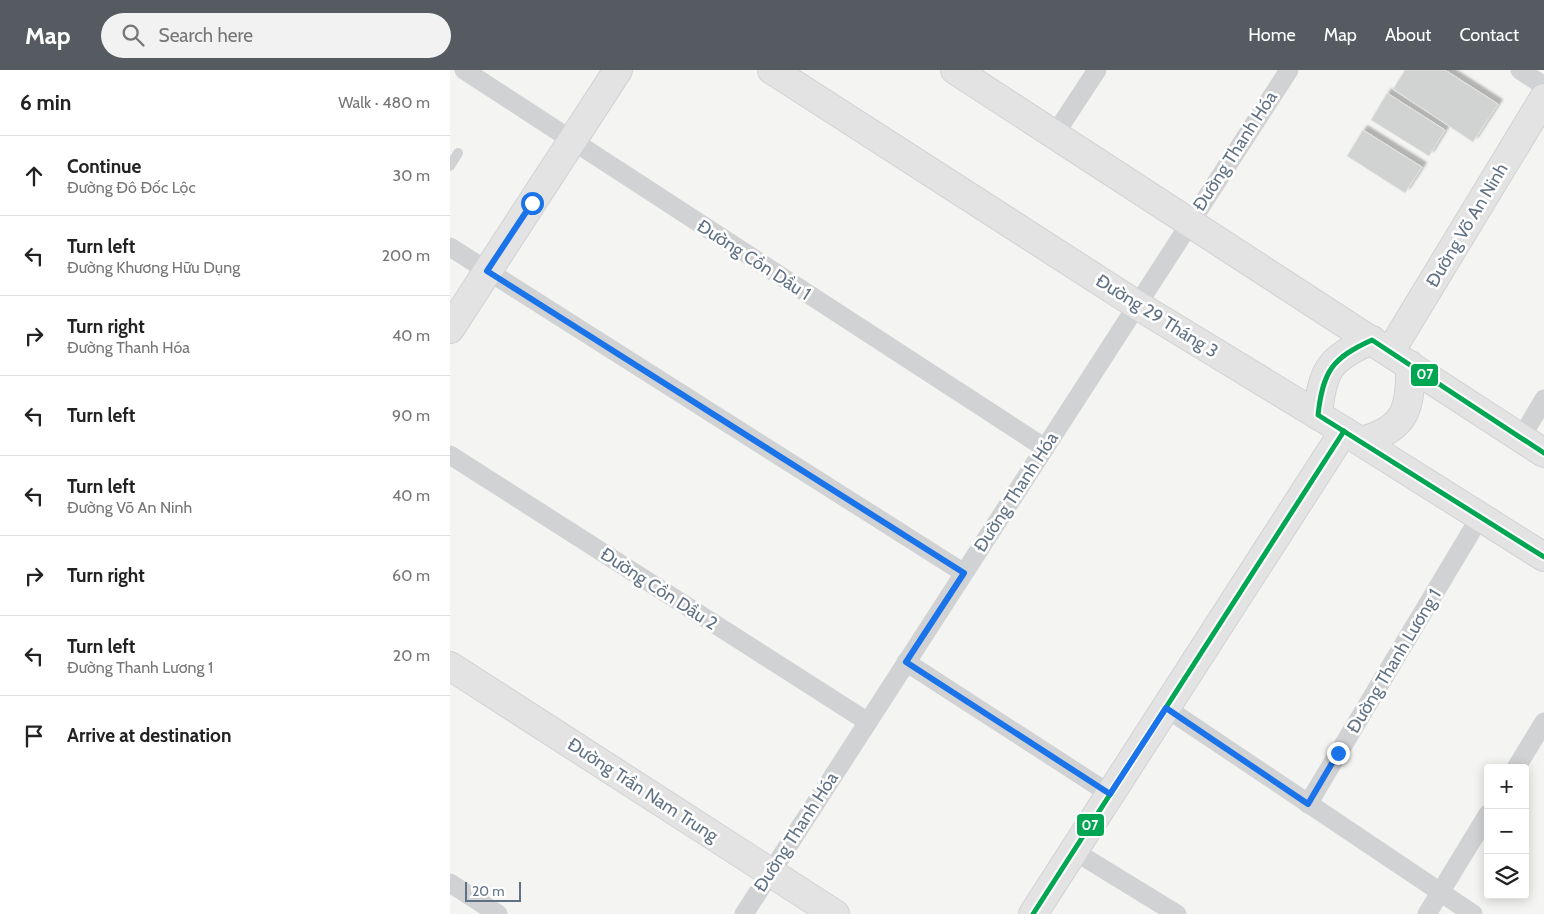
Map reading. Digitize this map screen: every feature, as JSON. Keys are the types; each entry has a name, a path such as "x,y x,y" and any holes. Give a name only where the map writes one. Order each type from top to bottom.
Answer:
{"street":[{"name":"Đường Cồn Dầu 1","path":"464,70 571,142 1045,448"},
{"path":"450,329 618,70"},
{"name":"Đường 29 Tháng 3","path":"772,70 1137,305 1352,436 1544,557"},
{"path":"955,70 1190,221 1544,453"},
{"path":"1055,134 1097,70"},
{"name":"Đường Thanh Hóa","path":"744,914 1288,70"},
{"path":"1520,70 1544,86"},
{"name":"Đường Võ An Ninh","path":"1391,352 1544,98"},
{"path":"450,247 964,573"},
{"path":"1318,415 1322,386 1328,370 1340,356 1391,352"},
{"path":"1033,914 1166,708 1352,436 1380,436 1392,429 1403,418 1409,402 1391,352"},
{"path":"1521,438 1544,399"},
{"name":"Đường Cồn Dầu 2","path":"450,455 868,722"},
{"name":"Đường Thanh Lương 1","path":"1308,804 1480,517"},
{"path":"906,662 1110,794"},
{"name":"Đường Trần Nam Trung","path":"450,666 835,914"},
{"path":"1166,708 1439,893 1473,914"},
{"path":"1518,764 1544,722"},
{"path":"1427,914 1484,820"},
{"path":"1074,851 1176,914"},
{"path":"450,883 498,914"}],"lane":[{"path":"450,166 458,153"}],"building":[{"path":"1405,70 1445,70 1498,104 1473,142 1393,89"},
{"path":"1387,93 1445,130 1429,156 1371,120"},
{"path":"1363,130 1422,167 1405,193 1347,156"}],"transit line":[{"name":"07","path":"1544,453 1372,340 1347,353 1339,360 1332,368 1323,387 1318,415 1544,557"},
{"name":"07","path":"1033,914 1344,431"}],"route":[{"path":"532,203 487,271 964,573 906,662 1110,794 1166,708 1308,804 1338,753"}]}
